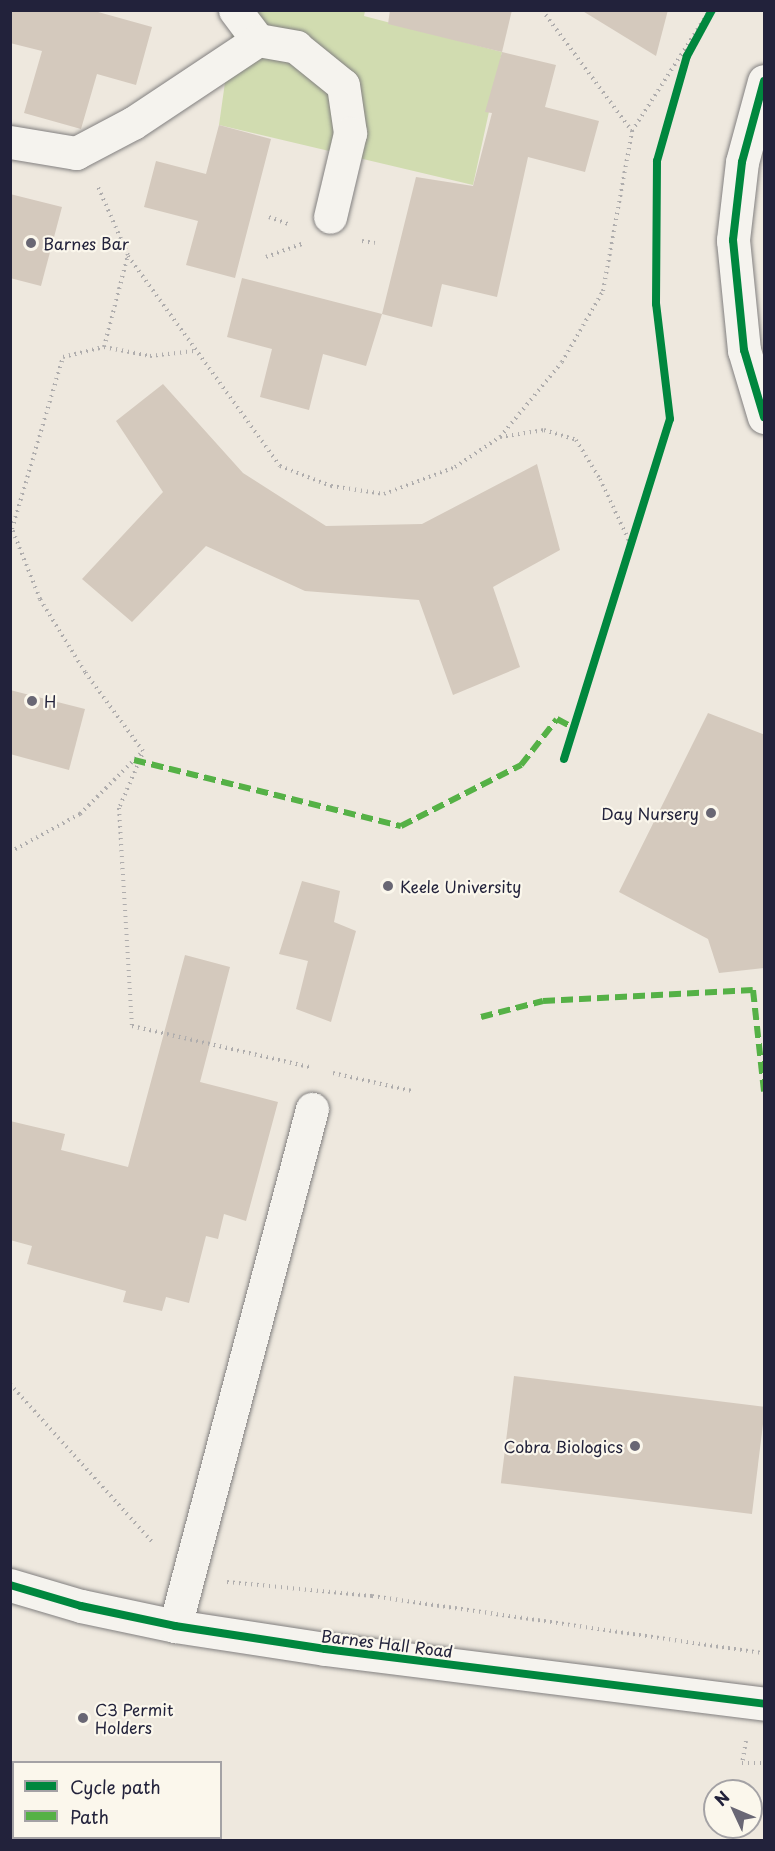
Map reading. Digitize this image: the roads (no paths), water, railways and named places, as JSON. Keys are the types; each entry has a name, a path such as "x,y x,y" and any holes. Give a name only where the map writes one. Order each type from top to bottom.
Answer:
{"street":[{"path":"235,10 258,40 296,47 343,85 350,133 330,217"},
{"path":"10,142 76,153 133,123 258,40"},
{"path":"765,81 742,162 733,240 744,350 765,417"},
{"path":"175,1626 312,1109"},
{"name":"Barnes Hall Road","path":"10,1585 81,1606 175,1626 325,1649 765,1704"}],"place":[{"name":"Barnes Bar","path":"31,243"},
{"name":"H","path":"32,701"},
{"name":"Day Nursery","path":"711,813"},
{"name":"Keele University","path":"388,886"},
{"name":"Cobra Biologics","path":"635,1446"},
{"name":"C3 Permit Holders","path":"83,1718"}]}
